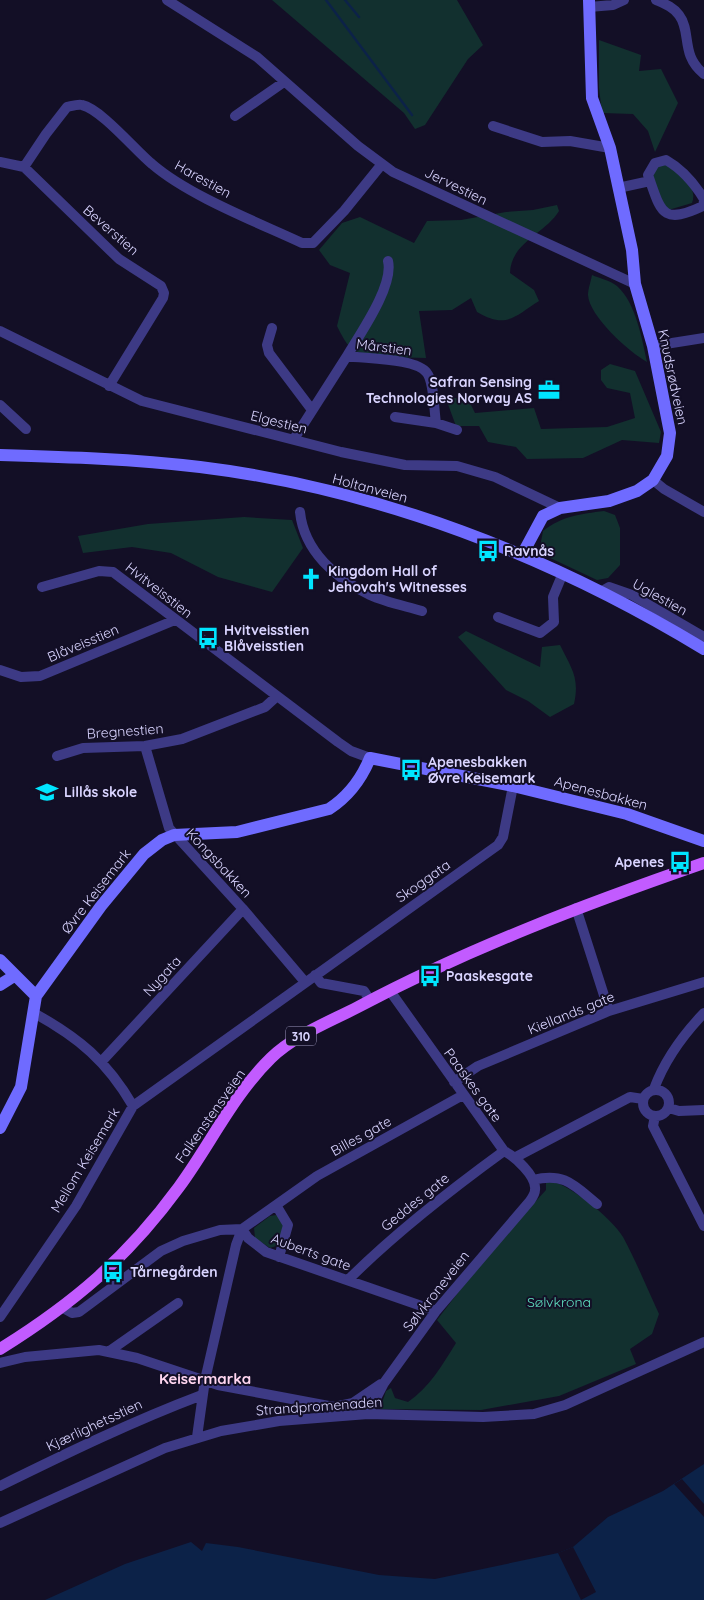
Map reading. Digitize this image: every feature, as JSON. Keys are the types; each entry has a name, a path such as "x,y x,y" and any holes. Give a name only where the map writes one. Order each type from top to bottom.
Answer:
{"main road":[{"name":"Knudsrødveien","path":"522,555 544,516 560,508 609,501 637,491 653,480 667,456 670,432 653,346 634,284 632,250 610,148 592,98 589,4"},
{"name":"Holtanveien","path":"0,455 137,461 258,477 336,494 414,515 522,555 602,591 704,649"},
{"name":"Apenesbakken","path":"370,758 513,786 627,814 704,841"},
{"path":"174,834 236,832 329,809 340,802 358,783 370,758"},
{"name":"Øvre Keisemark","path":"0,1128 21,1087 36,996 101,906 138,861 162,840 174,834"},
{"name":"Falkenstensveien","path":"0,1349 63,1308 89,1287 140,1236 180,1186 237,1099 272,1058 291,1042 390,990 576,908 704,862"},
{"path":"0,960 36,996"},
{"path":"0,985 14,976"}],"street":[{"name":"Jervestien","path":"167,0 255,56 382,164 506,226 634,284"},
{"path":"589,4 613,4 624,0"},
{"path":"656,0 672,7 680,16 689,54 695,66 704,74"},
{"path":"235,116 284,82"},
{"name":"Harestien","path":"24,167 46,134 68,107 82,104 96,112 153,165 167,175 212,201 302,243 313,243 352,202 382,164"},
{"path":"493,126 542,142 570,141 610,148"},
{"path":"666,160 676,166 689,180 704,200 703,206 679,216 668,216 662,211 650,181 648,175 655,163 666,160"},
{"path":"0,162 24,167"},
{"name":"Beverstien","path":"24,167 101,243 119,259 156,281 164,293 109,386"},
{"path":"618,188 650,181"},
{"path":"347,356 384,289 391,271 388,261"},
{"path":"272,328 266,345 269,353 312,410"},
{"name":"Elgestien","path":"0,331 142,401 341,452 405,465 457,466 495,477 560,508"},
{"path":"653,346 704,338"},
{"name":"Mårstien","path":"294,439 347,356 408,362 422,368 429,378 436,423"},
{"path":"0,405 26,429"},
{"path":"395,417 436,423 457,430"},
{"path":"653,480 664,489 704,512"},
{"path":"300,512 301,524 312,546 326,565 370,595 422,611"},
{"name":"Hvitveisstien","path":"42,587 99,571 113,572 276,697 351,751 370,758"},
{"path":"498,617 540,633 554,622 553,597 563,573"},
{"name":"Uglestien","path":"602,591 609,587 632,594 704,637"},
{"name":"Blåveisstien","path":"0,670 21,677 40,676 175,620"},
{"name":"Bregnestien","path":"57,756 82,748 145,746 182,739 220,726 265,707 276,697"},
{"name":"Kongsbakken","path":"145,746 165,820 174,834 243,909 305,982"},
{"name":"Skoggata","path":"133,1106 498,845 503,837 513,786"},
{"path":"576,908 609,1011"},
{"name":"Nygata","path":"102,1062 243,909"},
{"path":"315,975 320,983 364,991 370,1000"},
{"name":"Kiellands gate","path":"454,1082 478,1066 609,1011 704,982"},
{"name":"Paaskes gate","path":"390,990 504,1151 516,1157 533,1180 535,1191"},
{"name":"Mellom Keisemark","path":"0,1317 76,1206 133,1106 118,1080 86,1046 34,1013"},
{"path":"654,1089 665,1093 669,1100 669,1108 663,1114 655,1116 645,1110 643,1099 648,1092 654,1089 672,1051 704,1013"},
{"name":"Billes gate","path":"242,1229 317,1176 463,1095"},
{"path":"516,1157 630,1097 643,1099"},
{"path":"669,1108 679,1111 704,1110"},
{"path":"655,1116 653,1126 704,1226"},
{"name":"Geddes gate","path":"348,1280 382,1245 504,1151"},
{"path":"533,1180 549,1176 562,1179 597,1204"},
{"name":"Sølvkroneveien","path":"368,1414 384,1382 436,1311 473,1265 530,1201 535,1191"},
{"path":"276,1205 288,1225 279,1257"},
{"path":"63,1308 72,1313 79,1312 161,1251 183,1241 220,1230 242,1229 205,1380 197,1438"},
{"name":"Auberts gate","path":"242,1229 254,1244 279,1257 436,1311"},
{"path":"108,1352 178,1303"},
{"name":"Strandpromenaden","path":"0,1523 165,1448 197,1438 279,1420 368,1414 483,1417 534,1414 565,1405 704,1342"},
{"path":"0,1363 34,1356 99,1350 137,1358 205,1380 334,1407 353,1403 384,1382"},
{"name":"Kjærlighetsstien","path":"0,1486 89,1441 141,1418 202,1395"}],"green space":[{"path":"272,0 457,0 483,45 468,59 425,125 415,129 404,113"},
{"path":"599,40 641,55 639,71 661,69 678,103 655,152 648,131 633,114 602,113 599,88"},
{"path":"664,163 686,179 692,191 692,203 665,211 652,178 655,168"},
{"path":"557,205 559,211 553,219 522,246 512,262 510,273 534,290 539,301 523,312 509,319 495,320 477,312 471,298 452,310 419,311 426,358 363,354 349,347 344,340 337,326 350,273 330,265 319,250 342,223 360,217 414,243 427,221 461,220"},
{"path":"592,275 617,286 624,293 634,311 647,362 611,333 595,313 588,295"},
{"path":"610,364 635,371 661,432 659,443 622,440 583,458 527,459 516,447 488,442 479,426 456,426 446,399 467,397 475,413 534,408 541,429 607,427 635,418 630,393 607,388 601,380 601,370"},
{"path":"604,511 615,515 620,528 620,565 608,578 597,580 546,556 540,547 543,531 557,522 572,516"},
{"path":"244,517 292,520 303,548 272,592 218,577 171,553 132,547 83,553 78,536 148,524"},
{"path":"466,631 540,667 542,647 560,645 575,680 576,695 574,704 550,717 528,701 506,690 458,637"},
{"name":"Sølvkrona","path":"546,1180 565,1187 588,1202 618,1229 623,1237 659,1314 652,1334 630,1349 636,1364 559,1396 481,1410 380,1409 386,1391 391,1388 395,1398 408,1402 423,1390 435,1375 456,1343 437,1320 490,1251 546,1190"},
{"path":"276,1215 284,1223 279,1245 270,1248 255,1238 254,1228 270,1216"}],"water":[{"path":"704,1464 704,1600 45,1600 125,1564 191,1542 202,1551 206,1543 238,1547 379,1575 435,1579 558,1553 573,1547 608,1517 663,1491"}],"pier":[{"path":"682,1479 704,1504 704,1517 674,1484"},
{"path":"573,1547 596,1592 581,1600 558,1553"}],"waterway":[{"path":"326,0 412,115"},
{"path":"345,0 359,17"}],"place":[{"name":"Safran Sensing Technologies Norway AS","path":"549,390"},
{"name":"Ravnås","path":"488,551"},
{"name":"Kingdom Hall of Jehovah's Witnesses","path":"311,579"},
{"name":"Hvitveisstien Blåveisstien","path":"208,638"},
{"name":"Apenesbakken Øvre Keisemark","path":"411,770"},
{"name":"Lillås skole","path":"47,792"},
{"name":"Apenes","path":"680,862"},
{"name":"Paaskesgate","path":"430,976"},
{"name":"Tårnegården","path":"113,1272"}],"district":[{"name":"Keisermarka","path":"205,1378"}]}
